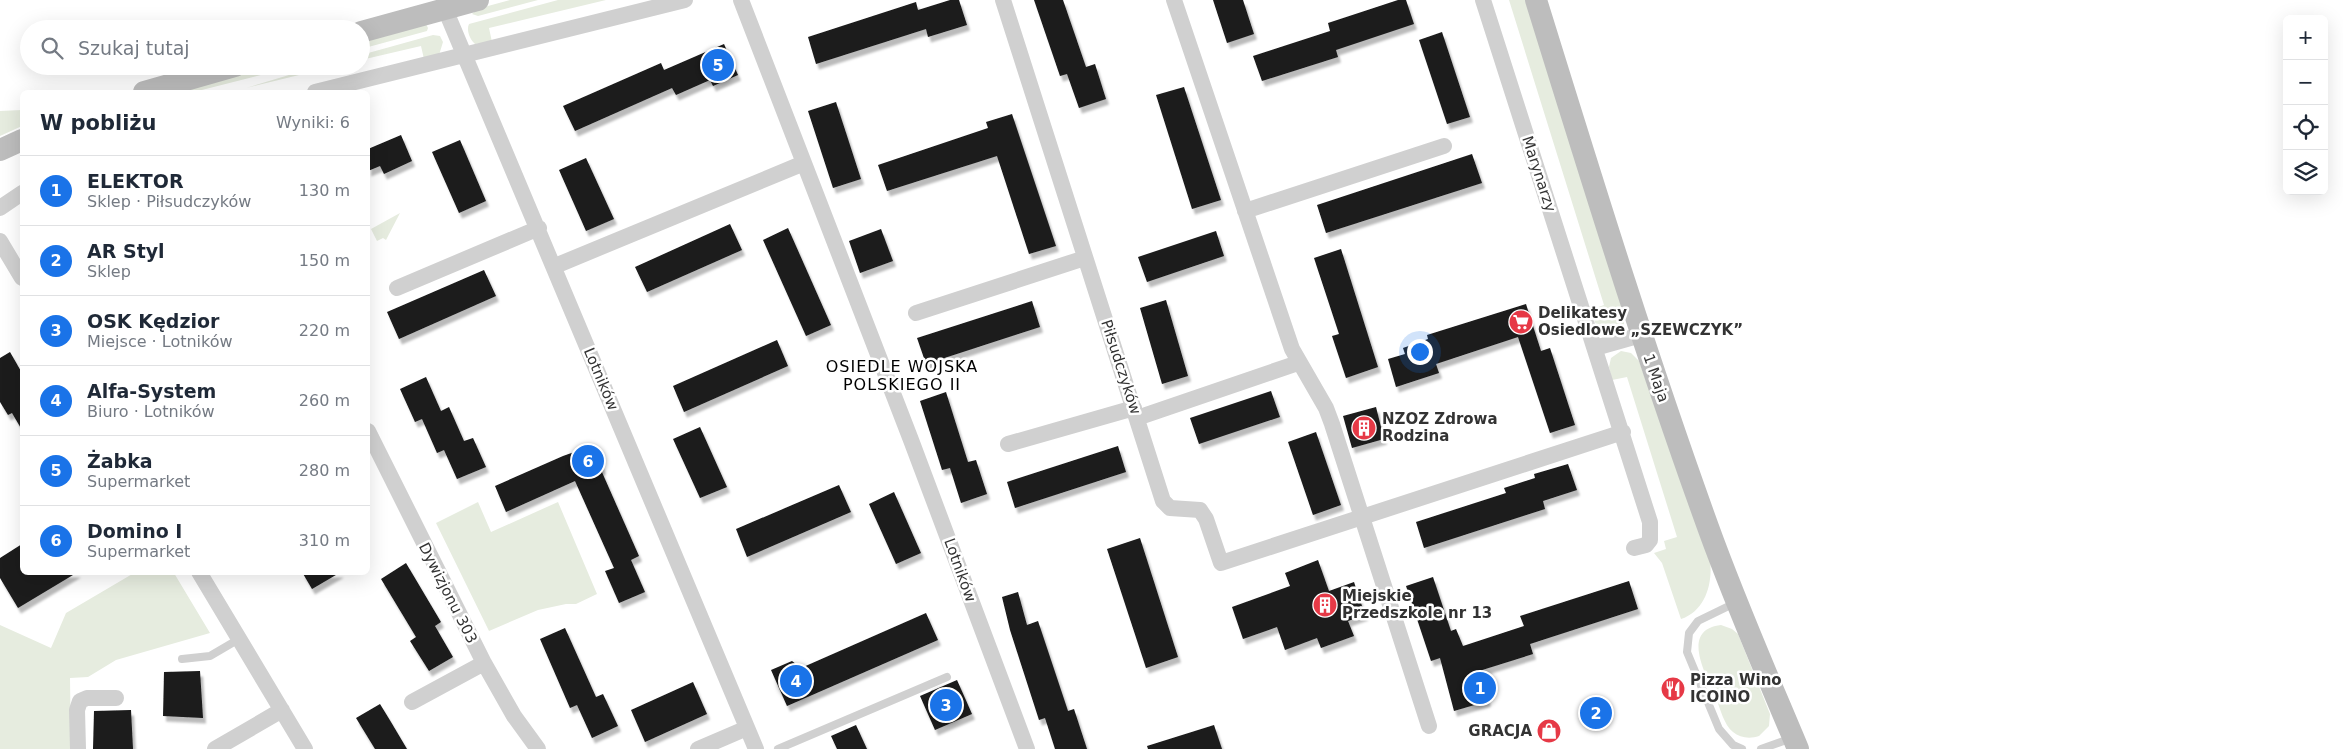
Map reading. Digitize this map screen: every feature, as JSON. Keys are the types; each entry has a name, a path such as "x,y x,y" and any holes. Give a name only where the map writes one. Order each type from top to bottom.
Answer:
{"street":[{"path":"370,30 478,0"},
{"path":"323,90 685,0"},
{"name":"Lotników","path":"741,0 1027,749"},
{"name":"Piłsudczyków","path":"1003,0 1166,505 1170,508 1200,510 1206,519 1221,563 1360,516 1622,432"},
{"path":"1174,0 1292,349 1298,363 1326,408 1429,726"},
{"name":"Marynarzy","path":"1483,0 1596,348 1651,527 1648,543 1634,548"},
{"name":"1 Maja","path":"1536,0 1641,335 1708,529 1795,743"},
{"name":"Lotników","path":"445,9 555,266 756,749"},
{"path":"151,90 204,75"},
{"path":"0,150 20,141"},
{"path":"1245,211 1444,146"},
{"path":"555,266 804,163"},
{"path":"0,208 20,194"},
{"path":"397,288 539,228"},
{"path":"0,241 20,275"},
{"path":"916,313 1086,258"},
{"path":"1596,348 1641,335"},
{"path":"1008,444 1136,413 1298,363"},
{"name":"Dywizjonu 303","path":"370,435 484,663 514,716 538,749"},
{"path":"201,575 305,749"},
{"path":"412,702 484,663"},
{"path":"78,749 77,710 80,701 87,698 116,698"},
{"path":"215,749 282,710"},
{"path":"698,749 747,728"}],"lane":[{"path":"1737,603 1698,621 1689,633 1687,652 1719,729 1733,745 1742,749"},
{"path":"182,659 210,656 239,639"},
{"path":"778,749 947,677"},
{"path":"1761,749 1795,743"}],"shaded area":[{"path":"510,0 538,0 478,16 472,14 477,9"},
{"path":"558,0 606,0 489,28 492,42 475,44 468,32 469,24"},
{"path":"1509,0 1525,0 1624,314 1624,324 1613,333 1602,332 1597,327 1590,310 1604,305"},
{"path":"426,24 428,28 427,31 370,47 370,40"},
{"path":"433,35 440,36 443,42 439,55 424,59 421,46 370,58 370,52"},
{"path":"237,75 261,75 202,90 182,90"},
{"path":"289,75 299,75 246,88"},
{"path":"20,110 20,127 0,136 0,111"},
{"path":"400,213 386,240 383,238 377,241 371,229"},
{"path":"1621,351 1631,353 1639,361 1710,560 1710,578 1706,596 1696,610 1681,619 1662,563 1654,553 1666,549 1664,541 1677,537 1627,377 1612,380 1609,367 1611,358"},
{"path":"478,502 491,532 558,502 597,594 576,604 566,604 538,610 489,631 436,523"},
{"path":"131,575 175,575 210,633 116,660 88,677 70,678 71,749 0,749 0,625 51,648 66,613"},
{"path":"1721,625 1732,629 1738,634 1770,714 1769,726 1759,736 1742,737 1730,729 1703,667 1699,655 1701,635 1708,629"}],"building":[{"path":"950,0 959,0 967,25 928,37 926,29 816,64 808,37 916,2 918,10"},
{"path":"1034,0 1063,0 1086,67 1095,64 1106,99 1079,108 1067,74 1060,76"},
{"path":"1213,0 1243,0 1254,34 1227,43"},
{"path":"1398,0 1406,0 1414,24 1336,50 1338,57 1262,81 1253,56 1330,31 1328,23"},
{"path":"1442,32 1470,117 1447,124 1419,40"},
{"path":"724,44 738,75 713,86 710,80 676,95 672,88 575,131 563,106 661,63 664,70"},
{"path":"1184,87 1221,200 1192,209 1156,95"},
{"path":"836,102 861,179 833,188 808,111"},
{"path":"1012,114 1056,246 1029,254 997,156 887,191 878,165 988,128 986,122"},
{"path":"401,135 412,161 384,174 380,166 370,170 370,148"},
{"path":"460,140 486,201 459,213 432,152"},
{"path":"1472,154 1482,183 1326,233 1317,205"},
{"path":"586,158 614,219 586,231 559,170"},
{"path":"730,224 742,250 647,292 635,267"},
{"path":"788,228 831,325 806,336 763,240"},
{"path":"881,229 893,261 860,273 849,241"},
{"path":"1216,231 1224,256 1147,282 1138,257"},
{"path":"1341,249 1378,367 1346,378 1332,336 1339,334 1314,258"},
{"path":"484,270 496,296 399,339 387,312"},
{"path":"1166,300 1188,376 1162,384 1140,308"},
{"path":"1032,301 1040,327 926,364 917,338"},
{"path":"1526,304 1541,351 1550,348 1575,425 1550,433 1518,337 1436,364 1439,373 1396,387 1388,359 1405,354 1403,348 1428,339 1427,335"},
{"path":"777,340 788,366 684,412 673,386"},
{"path":"10,352 20,370 20,427 12,413 8,415 0,402 0,358"},
{"path":"426,377 441,411 449,407 464,441 473,438 486,467 457,479 444,450 437,453 422,419 415,422 400,389"},
{"path":"1271,391 1280,417 1199,444 1190,418"},
{"path":"946,392 968,462 976,460 987,494 961,503 950,468 942,470 920,401"},
{"name":"NZOZ Zdrowa Rodzina","path":"1376,407 1384,439 1352,448 1343,416"},
{"path":"700,427 727,487 700,498 673,439"},
{"path":"1316,432 1341,505 1313,515 1288,442"},
{"path":"594,445 603,469 601,470 639,556 631,560 645,592 619,603 605,571 614,568 575,481 506,512 495,486 563,456"},
{"path":"1118,446 1126,472 1015,508 1007,482"},
{"path":"1568,464 1577,490 1543,501 1545,509 1424,548 1416,522 1506,493 1504,488 1535,478 1534,474"},
{"path":"839,485 851,512 747,557 736,529"},
{"path":"894,492 921,553 896,564 869,504"},
{"path":"1140,538 1178,657 1146,668 1107,549"},
{"path":"20,545 20,575 73,575 18,608 0,578 0,558"},
{"name":"Miejskie Przedszkole nr 13","path":"1318,560 1329,591 1354,582 1365,615 1348,621 1354,636 1321,648 1317,638 1285,650 1277,627 1243,639 1232,607 1290,586 1285,573"},
{"path":"406,563 441,622 435,626 453,657 429,671 410,641 416,637 381,579"},
{"path":"304,575 336,575 312,589"},
{"path":"1433,577 1451,631 1456,629 1463,646 1524,626 1520,616 1629,581 1638,609 1530,644 1533,654 1479,671 1488,701 1454,711 1440,658 1431,661 1406,586"},
{"path":"1018,592 1027,625 1038,621 1068,711 1074,709 1087,749 1055,749 1045,718 1039,720 1010,630 1002,597"},
{"path":"926,613 938,640 787,706 771,670 792,661 801,668"},
{"path":"565,628 596,697 603,694 618,726 592,738 577,705 570,708 540,639"},
{"path":"200,671 203,718 163,716 164,672"},
{"path":"957,680 972,714 935,730 920,696"},
{"path":"693,682 707,714 645,742 631,710"},
{"path":"380,704 407,749 375,749 356,718"},
{"path":"131,710 133,749 93,749 94,711"},
{"path":"856,725 867,749 837,749 831,736"},
{"path":"1214,725 1222,749 1148,749 1147,746"}],"place":[{"name":"Żabka","path":"718,65"},
{"name":"Delikatesy Osiedlowe „SZEWCZYK”","path":"1521,322"},
{"name":"NZOZ Zdrowa Rodzina","path":"1364,428"},
{"name":"Domino I","path":"588,461"},
{"name":"Miejskie Przedszkole nr 13","path":"1325,605"},
{"name":"Alfa-System","path":"796,681"},
{"name":"ELEKTOR","path":"1480,688"},
{"name":"Pizza Wino ICOINO","path":"1673,689"},
{"name":"OSK Kędzior","path":"946,705"},
{"name":"AR Styl","path":"1596,713"},
{"name":"GRACJA","path":"1549,731"}],"district":[{"name":"OSIEDLE WOJSKA POLSKIEGO II","path":"902,375"}]}
